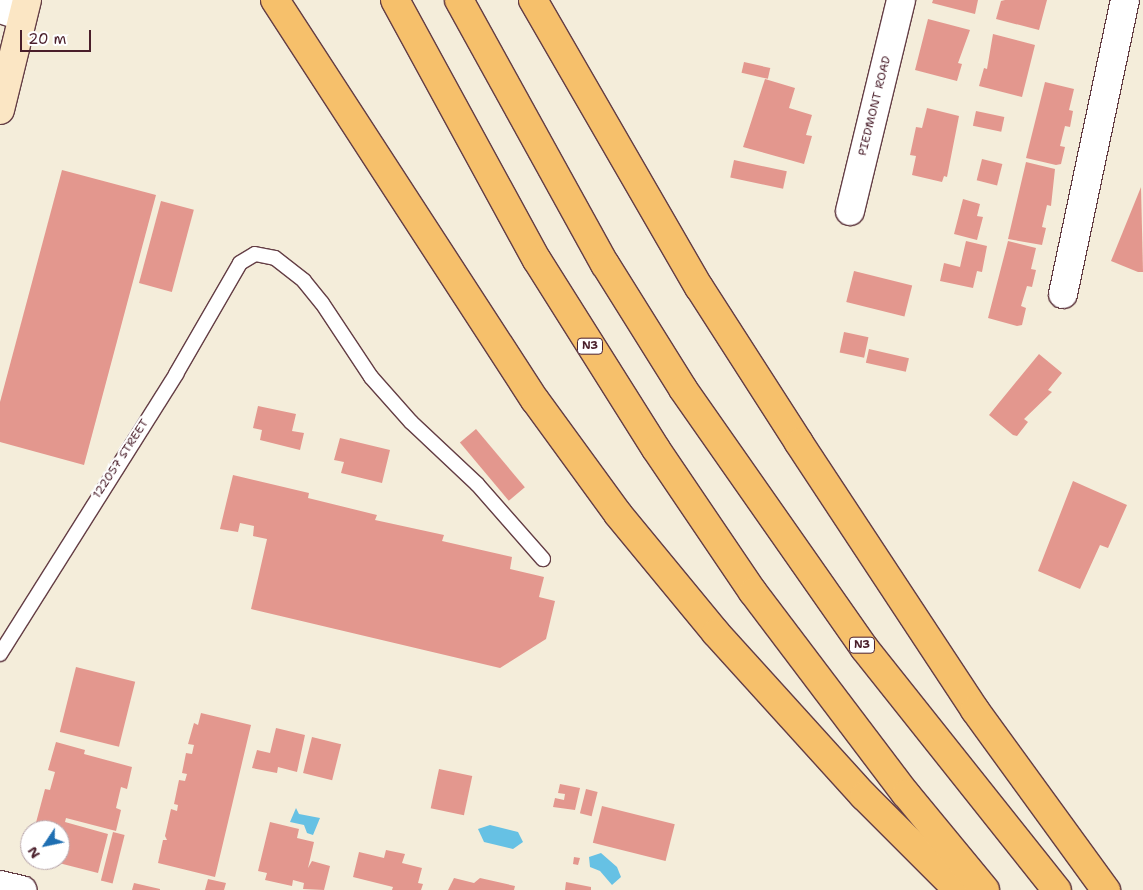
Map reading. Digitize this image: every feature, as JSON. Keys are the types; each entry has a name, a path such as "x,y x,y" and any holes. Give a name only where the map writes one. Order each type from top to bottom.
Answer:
{"highway":[{"path":"275,0 535,400 618,514 716,633 864,796 958,890"},
{"name":"N3","path":"395,0 537,260 656,449 759,600 906,794 985,890"},
{"name":"N3","path":"459,0 605,264 683,389 865,649 1057,890"},
{"path":"533,0 699,287 799,443 975,710 1106,890"}],"main road":[{"path":"0,110 16,8"}],"street":[{"name":"PIEDMONT ROAD","path":"850,212 901,0"},
{"path":"1063,294 1126,0"},
{"path":"0,885 22,890"}],"lane":[{"name":"122057 STREET","path":"0,654 176,374 240,263 255,254 264,254 275,258 304,281 322,303 371,377 411,422 477,484 543,559"}],"water":[{"path":"296,808 299,814 320,818 313,835 307,833 304,825 290,822"},
{"path":"490,825 518,832 523,842 513,849 484,842 478,829"},
{"path":"601,853 617,867 621,877 612,885 600,871 590,867 589,857"}],"building":[{"path":"933,0 978,0 975,14 932,3"},
{"path":"1047,0 1039,30 996,19 1001,1"},
{"path":"928,19 970,30 958,63 962,64 957,81 915,70"},
{"path":"993,34 1035,45 1022,97 979,86 984,68 987,69"},
{"path":"744,62 770,68 768,79 742,73"},
{"path":"765,79 795,88 789,108 812,115 806,135 812,136 804,164 743,147"},
{"path":"1045,82 1074,89 1069,110 1073,111 1070,127 1065,126 1060,146 1065,147 1061,164 1056,165 1026,158"},
{"path":"927,108 959,116 947,177 944,176 942,182 912,175 916,156 910,155 916,127 922,128"},
{"path":"976,111 1004,117 1001,132 973,126"},
{"path":"982,159 1002,164 997,185 977,180"},
{"path":"734,160 787,171 783,189 730,178"},
{"path":"1026,162 1055,169 1051,206 1047,205 1042,227 1046,228 1042,245 1008,239"},
{"path":"62,170 156,195 84,465 0,442 0,402"},
{"path":"1141,187 1143,272 1138,272 1111,261"},
{"path":"963,199 980,204 977,216 983,217 977,240 954,234"},
{"path":"161,201 194,210 172,292 139,283"},
{"path":"966,241 987,246 982,272 977,271 973,288 940,281 944,263 960,267"},
{"path":"1008,241 1036,248 1031,269 1036,270 1032,287 1027,286 1021,306 1026,308 1022,325 1017,326 988,318"},
{"path":"854,271 912,286 904,317 846,302"},
{"path":"844,332 868,337 864,358 840,353"},
{"path":"869,349 909,358 906,372 866,363"},
{"path":"1039,354 1062,373 1048,390 1052,392 1024,419 1028,422 1017,436 1013,435 989,415"},
{"path":"258,406 296,414 292,431 304,433 300,450 260,440 262,430 253,428"},
{"path":"476,429 525,487 509,501 460,442"},
{"path":"340,438 390,450 382,483 341,473 344,462 334,460"},
{"path":"233,475 309,493 308,498 377,515 375,520 444,535 442,541 512,557 510,569 544,577 539,597 555,601 546,639 500,668 251,609 267,539 253,536 254,526 240,523 238,532 220,529"},
{"path":"1073,481 1127,505 1108,548 1100,545 1080,589 1038,571"},
{"path":"76,667 135,682 119,747 60,732"},
{"path":"201,713 251,725 215,877 158,863 163,840 167,840 165,836 171,809 177,811 178,805 174,804 179,780 185,781 187,774 182,773 186,753 192,754 194,745 188,744 194,723 198,725"},
{"path":"276,728 305,735 297,772 278,767 277,773 252,768 257,750 270,753"},
{"path":"312,737 341,744 332,780 303,773"},
{"path":"56,742 85,750 84,754 132,767 127,789 121,787 116,808 121,810 116,831 66,818 66,820 37,820 45,789 50,790 55,772 48,770"},
{"path":"439,769 472,776 464,815 431,808"},
{"path":"560,784 580,788 575,810 553,807 555,798 564,800 565,794 558,793"},
{"path":"586,789 598,792 592,816 580,813"},
{"path":"602,806 675,824 666,861 593,843"},
{"path":"270,822 299,829 297,838 314,842 308,868 312,861 330,866 324,890 303,889 304,883 293,880 292,886 265,880 267,873 258,871"},
{"path":"70,823 108,834 98,873 70,866"},
{"path":"113,832 125,835 113,883 101,881"},
{"path":"386,850 405,854 402,863 422,868 418,883 423,884 421,890 392,890 393,887 353,877 359,852 384,858"},
{"path":"574,857 580,858 578,865 573,864"},
{"path":"454,878 474,883 480,878 515,886 514,890 448,890"},
{"path":"208,879 226,883 224,890 205,890"},
{"path":"566,882 591,887 591,890 565,890"},
{"path":"134,883 160,889 160,890 132,890"}]}
